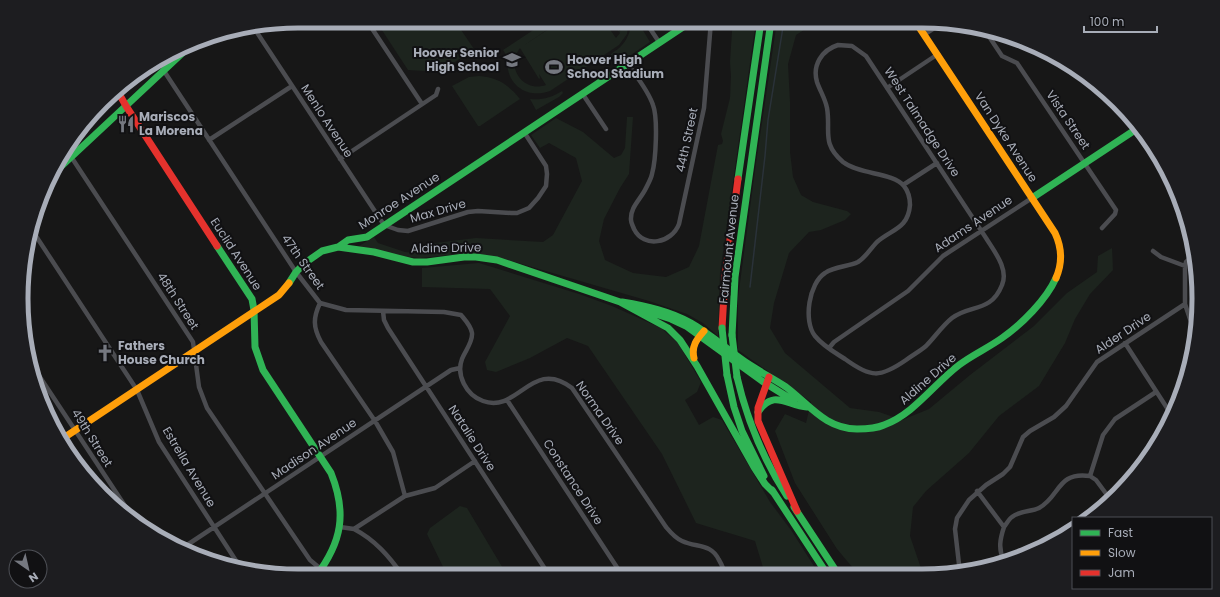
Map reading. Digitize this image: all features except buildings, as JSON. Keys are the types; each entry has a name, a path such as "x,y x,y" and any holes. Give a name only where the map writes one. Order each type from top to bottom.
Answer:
{"main road":[{"name":"Monroe Avenue","path":"66,437 77,431 279,295 296,272 305,263 322,252 338,247 348,240 367,237 681,28"},
{"name":"Fairmount Avenue","path":"760,28 724,278 722,328 727,375 734,407 742,431 774,493 823,569"},
{"name":"Fairmount Avenue","path":"770,28 735,277 732,335 734,357 737,377 750,426 763,454 779,484 835,569"},
{"name":"Van Dyke Avenue","path":"920,28 1054,231 1059,241 1061,257 1059,272"},
{"path":"63,164 177,57"},
{"name":"Euclid Avenue","path":"120,95 252,299 255,311 254,343 259,362 267,378 331,473 340,503 340,527"},
{"name":"Adams Avenue","path":"1032,198 1134,131"},
{"name":"Aldine Drive","path":"338,247 374,252 413,262 427,262 464,256 497,260 620,302 640,305 673,314 769,380 791,399 807,407 825,420 840,427 853,430 882,426 907,412 920,402 948,374 1013,330 1048,293 1059,272"},
{"path":"620,302 668,328 680,340 697,366 754,467 765,484 774,493"},
{"path":"697,366 692,349 694,342 702,333"},
{"path":"769,380 758,407 759,426 797,511"},
{"path":"758,412 767,402 776,399 784,399 799,407 807,407"},
{"path":"323,569 336,545 340,527"}],"street":[{"path":"372,28 422,104"},
{"path":"650,28 659,42"},
{"name":"44th Street","path":"628,63 653,105 655,116 655,160 652,175 645,190 636,202 632,211 631,221 636,234 644,239 650,241 666,239 674,233 679,224 704,108 710,28"},
{"path":"924,34 933,29"},
{"name":"Menlo Avenue","path":"256,31 384,225"},
{"name":"Vista Street","path":"989,36 1002,56 1017,63 1116,210 1115,214 1102,228"},
{"name":"West Talmadge Drive","path":"846,45 858,49 866,56 887,88 999,260 1004,277 997,295 990,302 984,306 954,316 925,347 881,374 859,370 820,341 814,334 809,322 808,314 813,289 824,273 852,264 862,259 876,244 903,225 910,212 910,202 903,185 889,178 851,167 838,156 831,146 828,136 828,110 818,83 816,66 824,52 831,47 846,45"},
{"path":"887,88 938,54"},
{"name":"47th Street","path":"164,71 296,272 320,303 316,312 314,325 315,332 375,421 393,452 405,496"},
{"path":"210,140 292,86"},
{"path":"340,159 436,95 438,89"},
{"path":"582,93 606,129"},
{"name":"Max Drive","path":"384,225 398,230 408,231 468,212 478,211 517,213 529,208 546,186 547,174 546,166 524,132"},
{"name":"48th Street","path":"71,157 184,326 193,342 198,387 207,408 310,560 321,569"},
{"path":"903,185 937,163"},
{"name":"Adams Avenue","path":"829,348 834,342 908,291 943,256 1032,198"},
{"name":"Estrella Avenue","path":"35,235 137,390 160,442 237,562"},
{"path":"1153,251 1161,257 1185,266"},
{"path":"1189,259 1186,262 1185,266 1185,304 1191,318"},
{"path":"320,303 346,310 444,312 461,315 470,326 472,335 460,368"},
{"name":"Alder Drive","path":"959,567 955,529 956,518 977,491 1003,474 1010,467 1023,437 1030,430 1054,417 1066,406 1097,362 1185,304"},
{"name":"Natalie Drive","path":"383,311 384,320 388,328 545,569"},
{"path":"1125,343 1167,410"},
{"name":"Madison Avenue","path":"188,545 451,370 460,368"},
{"name":"Norma Drive","path":"460,368 462,381 469,392 482,401 488,402 507,400 537,380 549,378 567,384 572,388 666,527 673,535 682,541 709,549 716,553 724,569"},
{"name":"49th Street","path":"38,374 124,505"},
{"path":"1090,476 1103,434 1115,419 1156,392"},
{"name":"Constance Drive","path":"507,400 618,569"},
{"path":"354,529 405,496 435,488 475,461"},
{"path":"1003,557 1000,549 1000,541 1004,526 1013,516 1022,512 1040,508 1048,502 1060,485 1066,480 1073,476 1090,476 1096,480 1107,495"},
{"path":"977,491 1004,526"},
{"path":"340,527 354,529 364,535 380,547 398,569"}],"shaded area":[{"path":"381,28 460,28 474,49 440,72 408,70"},
{"name":"Hoover High School Stadium","path":"536,28 550,28 523,46 550,28 609,28 616,38 620,33 616,28 620,32 621,28 628,28 627,34 619,45 550,91 532,93 524,91 512,81 507,65 508,55 507,56 503,50","holes":["520,48 539,79 539,74 546,85 530,85 519,77 514,63"]},
{"path":"630,28 642,28 650,42 616,65 610,56 625,42"},
{"path":"733,28 755,28 720,273 718,336 703,323 687,314 649,301 498,257 469,253 420,258 400,256 359,246 374,237 378,243 405,252 415,253 435,243 476,238 543,242 553,235 582,181 576,158 549,143 540,148 531,135 556,118 583,132 614,158 621,155 625,148 627,117 633,117 629,174 604,219 599,241 605,260 633,273 666,277 689,267 699,246 718,145 722,144 723,141 721,134 730,98"},
{"path":"776,28 807,28 796,35 788,64 790,152 793,177 801,195 813,202 847,211 851,214 845,220 821,230 809,232 789,253 774,303 770,328 785,353 850,408 879,412 902,420 929,409 970,375 1034,326 1067,293 1097,272 1098,256 1112,248 1113,270 1090,294 1075,319 1065,343 1039,386 999,416 969,453 926,491 913,507 910,536 921,569 854,569 837,549 795,483 775,431 785,414 806,423 811,402 738,350 738,298"},
{"path":"479,76 497,80 507,86 520,99 478,126 452,86 469,77"},
{"path":"562,91 563,93 559,97 536,110 530,99 546,98"},
{"path":"479,263 579,294 612,306 661,328 678,343 701,382 697,392 685,400 699,425 713,417 722,420 770,502 791,530 816,569 763,569 755,541 696,523 662,454 588,346 567,338 530,358 496,372 487,370 485,362 510,316 490,289 422,287 422,268"},
{"path":"460,506 467,508 503,569 444,569 427,534 430,528"}],"waterway":[{"path":"750,287 768,120 783,28"}],"traffic: fast":[{"path":"289,283 296,272 305,263 322,251 338,247 348,240 367,237 681,28"},
{"path":"738,179 760,28"},
{"path":"732,335 735,277 770,28"},
{"path":"63,164 180,56"},
{"path":"1032,198 1134,131"},
{"path":"217,246 252,299 254,310 255,347 263,370 331,473 336,488 339,501 339,527 332,551 321,569"},
{"path":"338,247 374,252 413,262 427,262 464,257 497,260 626,304"},
{"path":"622,302 640,305 675,315 691,323 735,355 786,387 827,420 846,428 867,429 884,425 905,414 959,365 997,342 1010,332 1040,303 1056,278"},
{"path":"620,302 668,328 680,340 697,366 754,467 765,484 774,493"},
{"path":"637,308 671,319 686,326 762,381 794,401"},
{"path":"722,328 727,375"},
{"path":"732,335 737,377"},
{"path":"727,375 734,407 742,431 764,476"},
{"path":"737,377 746,409 757,439 770,468 787,496"},
{"path":"758,412 769,401 775,400 781,400 807,407"},
{"path":"772,490 824,569"},
{"path":"794,507 835,569"}],"traffic: slow":[{"path":"920,28 1055,233 1061,255 1060,266 1056,278"},
{"path":"66,437 279,295 289,283"},
{"path":"694,358 694,346 704,331"}],"traffic: jam":[{"path":"120,95 217,246"},
{"path":"722,328 725,277 738,179"},
{"path":"769,377 758,408 758,421 797,511"}],"place":[{"name":"Hoover Senior High School","path":"512,60"},
{"name":"Hoover High School Stadium","path":"554,67"},
{"name":"Mariscos La Morena","path":"126,124"},
{"name":"Fathers House Church","path":"105,353"}]}
